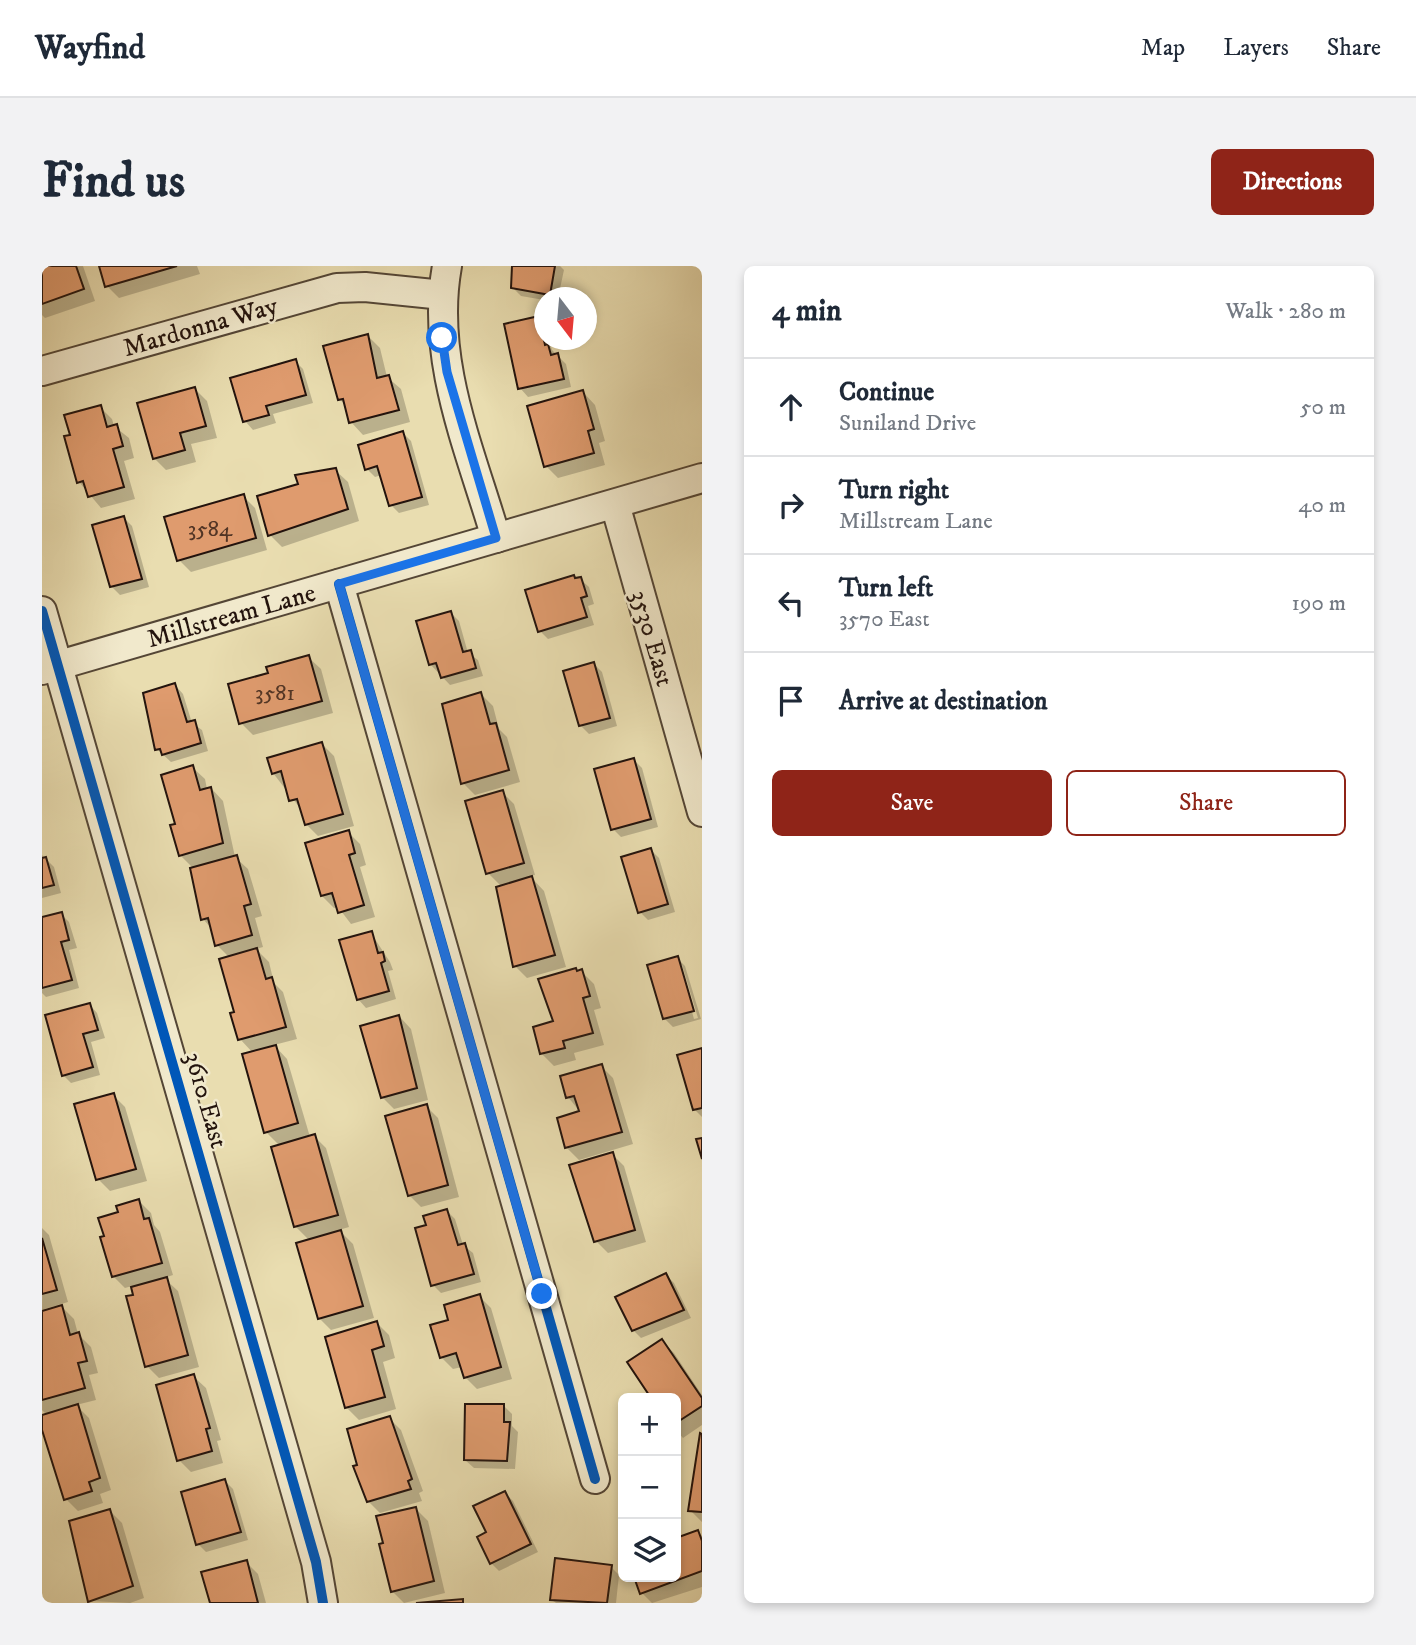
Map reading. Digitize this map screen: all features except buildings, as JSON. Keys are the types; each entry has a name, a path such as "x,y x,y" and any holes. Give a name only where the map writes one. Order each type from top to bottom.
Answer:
{"street":[{"path":"447,266 442,338 447,372 496,538"},
{"name":"Mardonna Way","path":"42,371 337,288 365,287 443,295"},
{"name":"Millstream Lane","path":"50,668 702,478"},
{"name":"3530 East","path":"615,504 702,813"},
{"path":"339,584 595,1479"},
{"name":"3610 East","path":"42,611 50,668 316,1562 323,1603"}],"cycle path":[{"path":"339,584 595,1479"},
{"path":"42,611 316,1562 323,1603"}],"route":[{"path":"442,338 447,372 496,538 339,584 542,1294"}]}
